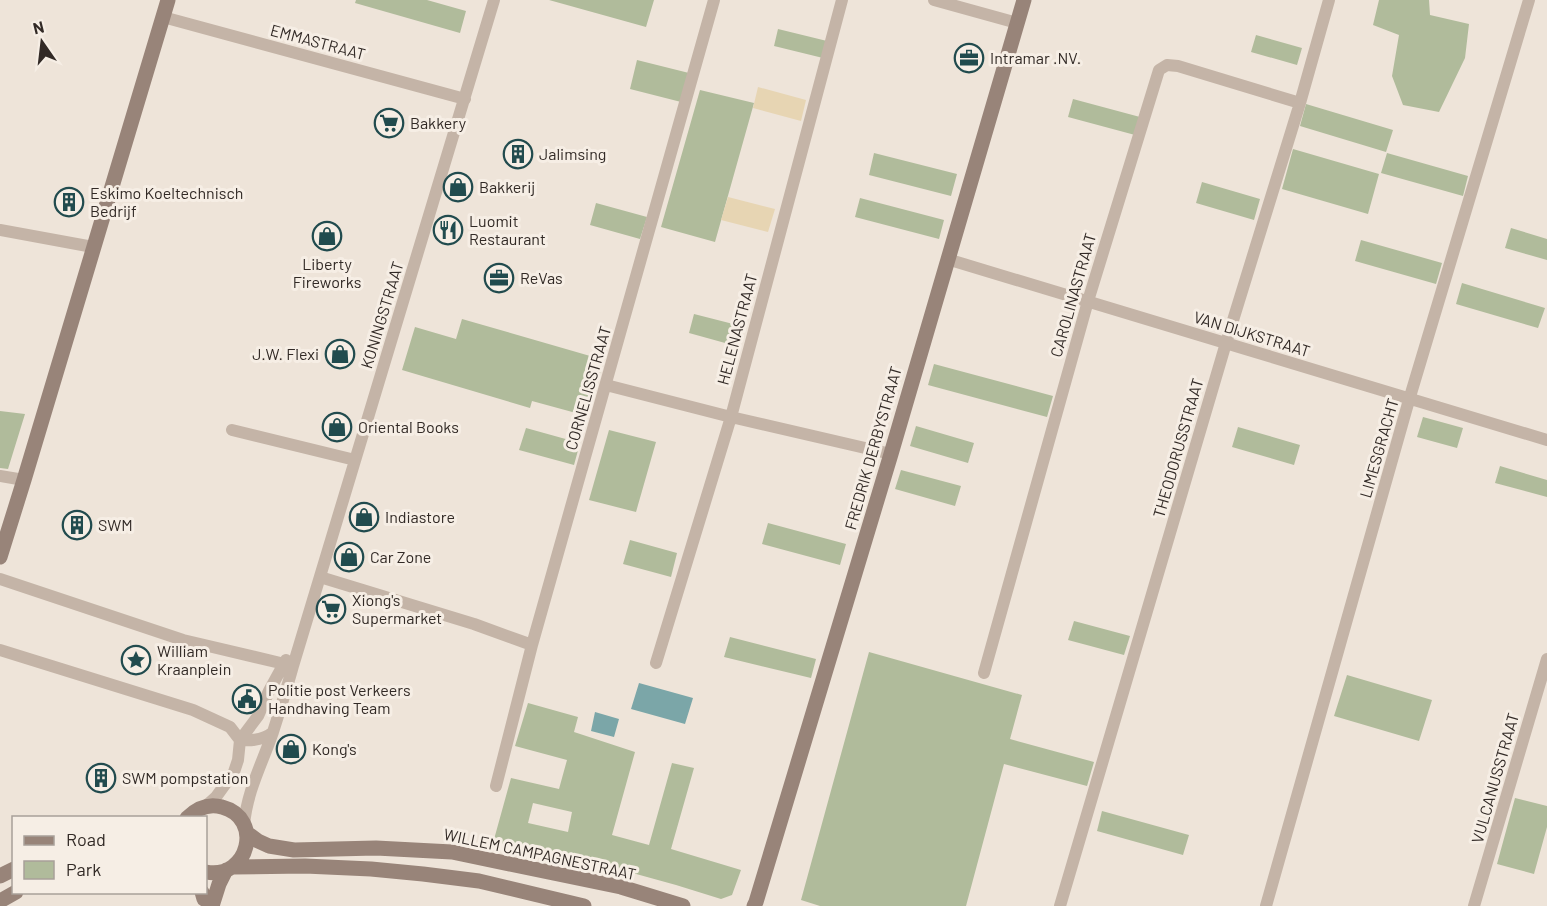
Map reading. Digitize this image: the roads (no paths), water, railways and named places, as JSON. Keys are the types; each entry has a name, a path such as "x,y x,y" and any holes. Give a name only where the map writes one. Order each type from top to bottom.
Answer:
{"main road":[{"path":"0,557 168,0"},
{"name":"FREDRIK DERBYSTRAAT","path":"754,906 891,454 1024,0"},
{"path":"189,816 199,808 206,806"},
{"name":"WILLEM CAMPAGNESTRAAT","path":"206,806 226,808 235,813 245,829 258,841 269,846 294,850 376,848 452,852 621,887 683,906"},
{"path":"205,899 230,868 242,858 245,850 245,829"},
{"path":"207,872 218,873 230,868 305,866 371,869 478,881 584,906"}],"street":[{"name":"KONINGSTRAAT","path":"206,806 216,797 234,772 240,740 258,716 301,640 494,0"},
{"name":"CORNELISSTRAAT","path":"496,786 532,645 714,0"},
{"name":"HELENASTRAAT","path":"656,663 731,417 842,0"},
{"path":"934,0 1017,23"},
{"name":"THEODORUSSTRAAT","path":"1060,906 1329,0"},
{"name":"LIMESGRACHT","path":"1266,906 1409,400 1529,0"},
{"name":"EMMASTRAAT","path":"163,17 465,99"},
{"name":"CAROLINASTRAAT","path":"984,674 1088,301 1159,70 1167,64 1178,66 1300,103"},
{"path":"0,230 93,247"},
{"name":"VAN DIJKSTRAAT","path":"947,259 1547,440"},
{"path":"606,385 891,454"},
{"path":"232,430 355,460"},
{"path":"0,476 24,480"},
{"path":"320,577 474,624 532,645"},
{"path":"0,579 183,640 288,665"},
{"path":"0,650 193,710 230,727 240,740 265,738 272,733"},
{"name":"VULCANUSSTRAAT","path":"1474,906 1547,659"},
{"name":"KONINGSTRAAT","path":"245,829 245,807 272,733 288,665"}],"water":[{"path":"639,683 693,698 685,724 631,709"},
{"path":"595,712 619,719 614,737 591,731"}],"place":[{"name":"Intramar .NV.","path":"969,58"},
{"name":"Bakkery","path":"389,123"},
{"name":"Jalimsing","path":"518,154"},
{"name":"Bakkerij","path":"458,187"},
{"name":"Eskimo Koeltechnisch Bedrijf","path":"69,202"},
{"name":"Luomit Restaurant","path":"448,230"},
{"name":"Liberty Fireworks","path":"327,236"},
{"name":"ReVas","path":"499,278"},
{"name":"J.W. Flexi","path":"340,354"},
{"name":"Oriental Books","path":"337,427"},
{"name":"Indiastore","path":"364,517"},
{"name":"SWM","path":"77,525"},
{"name":"Car Zone","path":"349,557"},
{"name":"Xiong's Supermarket","path":"331,609"},
{"name":"William Kraanplein","path":"136,660"},
{"name":"Politie post Verkeers Handhaving Team","path":"247,699"},
{"name":"Kong's","path":"291,749"},
{"name":"SWM pompstation","path":"101,778"}]}
